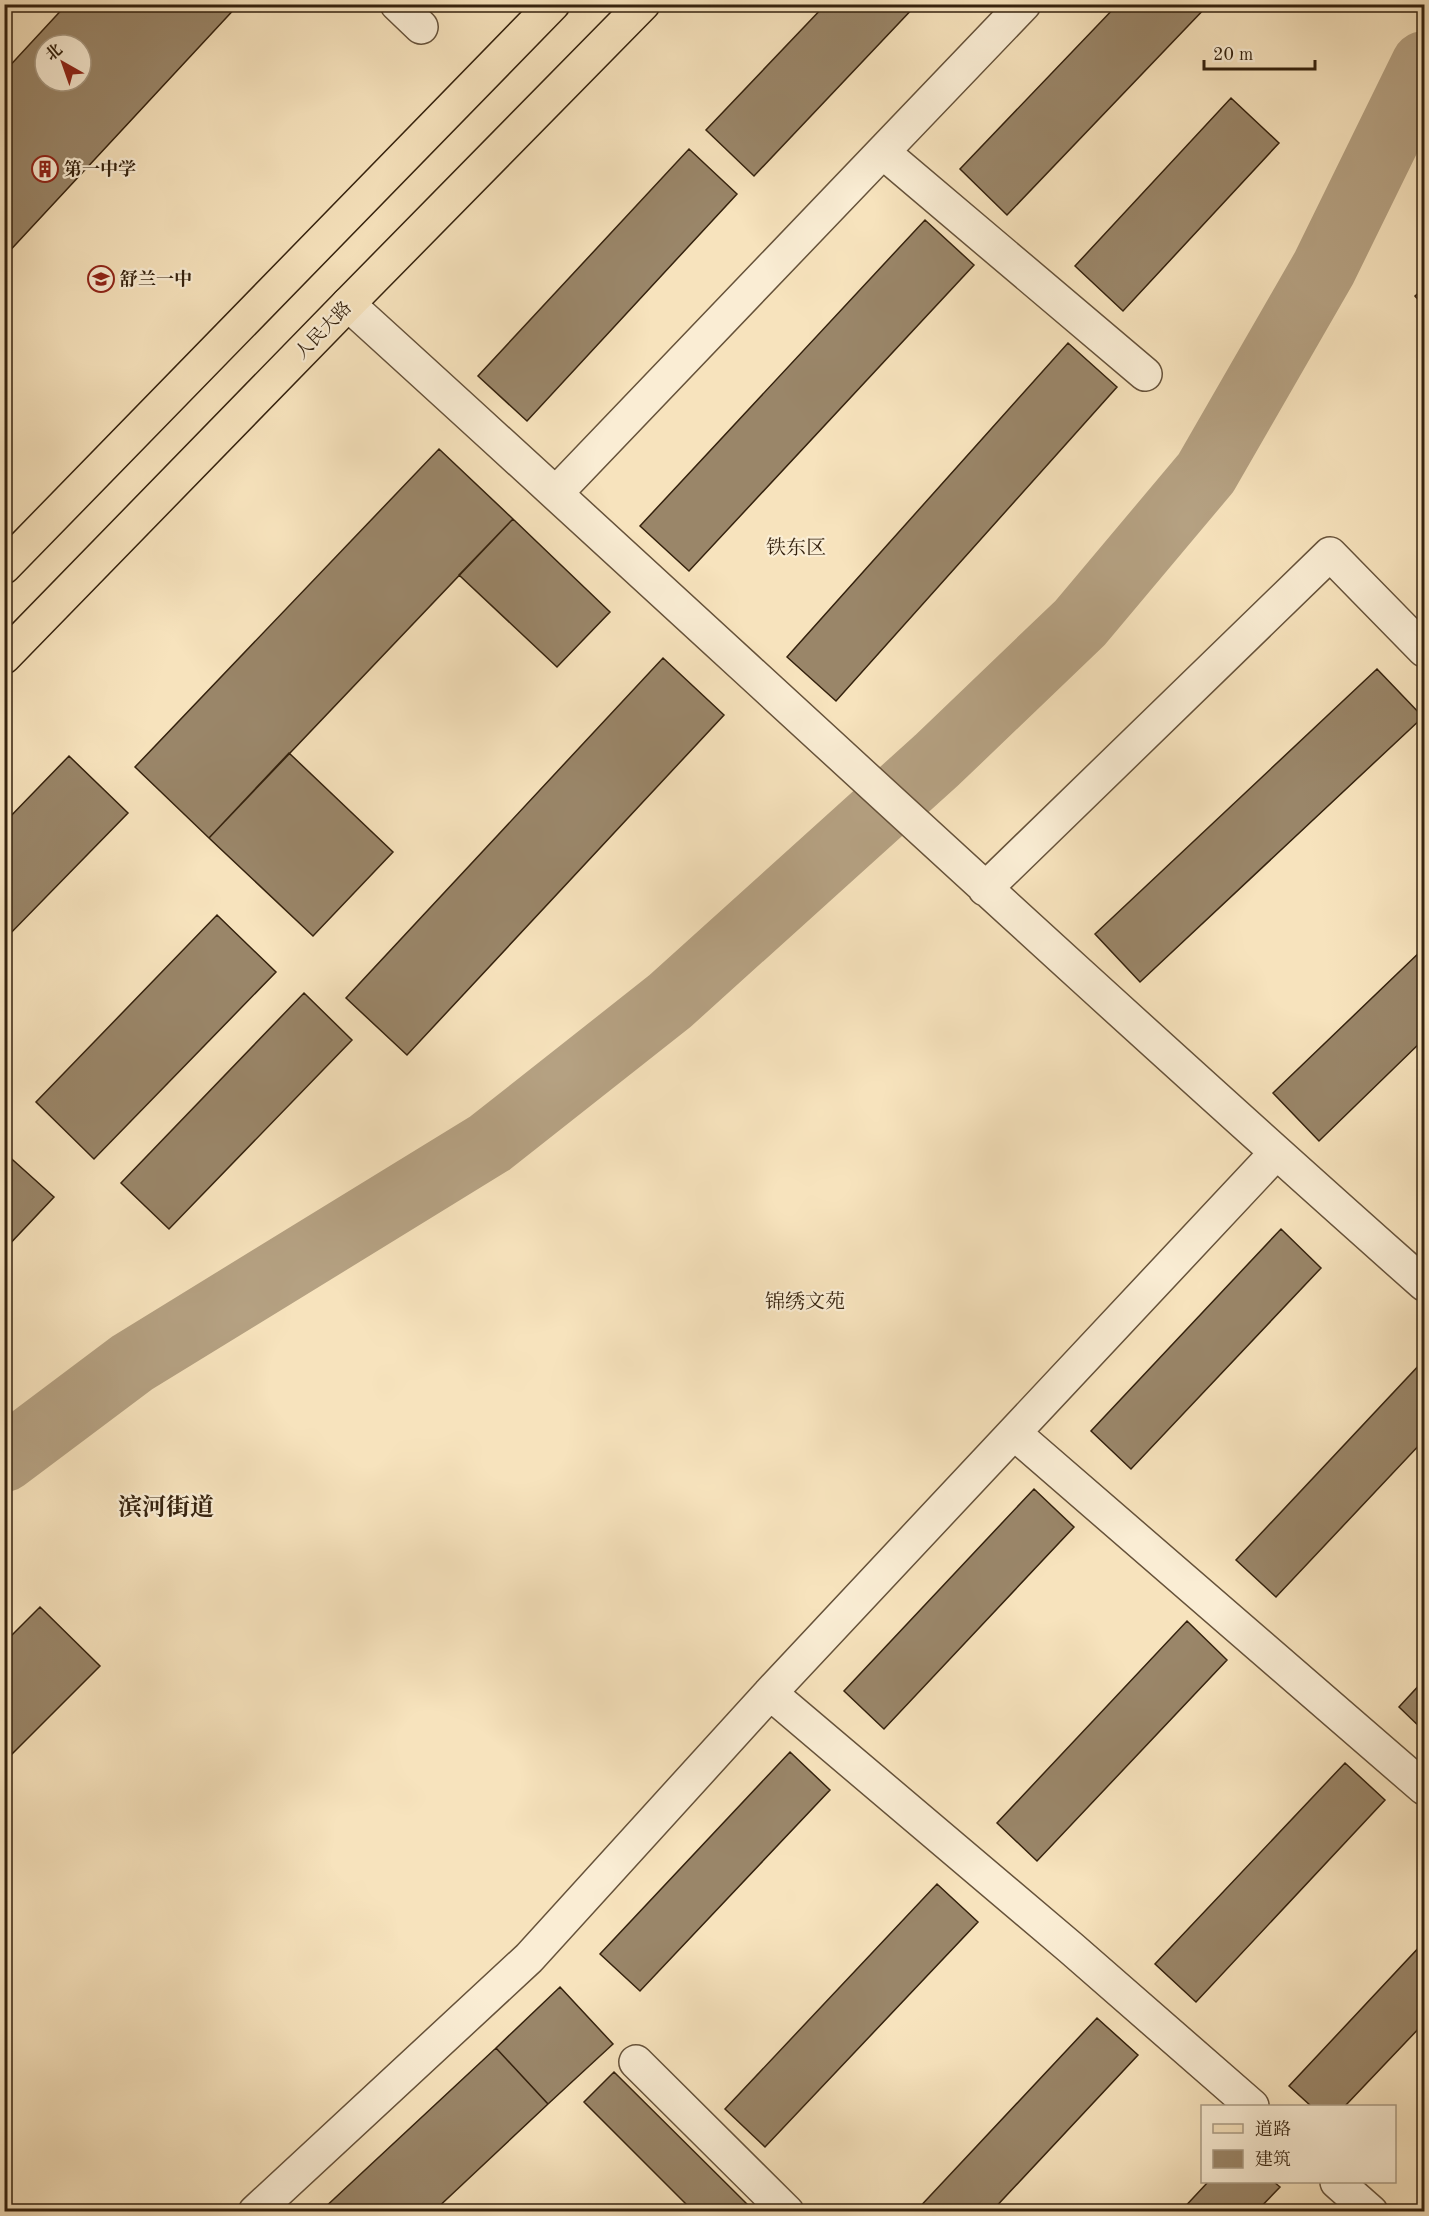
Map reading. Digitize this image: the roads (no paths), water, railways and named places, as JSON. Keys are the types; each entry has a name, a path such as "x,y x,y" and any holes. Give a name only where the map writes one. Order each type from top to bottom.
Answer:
{"main road":[{"path":"4,567 553,4"},
{"name":"人民大路","path":"4,657 643,4"}],"street":[{"path":"397,4 421,27"},
{"path":"556,493 884,153 1024,4"},
{"path":"884,153 1145,374"},
{"path":"348,304 985,889 1276,1153 1425,1284"},
{"path":"985,889 1330,554 1425,650"},
{"path":"255,2211 529,1958 770,1693 1276,1153"},
{"path":"1014,1433 1425,1788"},
{"path":"770,1693 1062,1940 1251,2105"},
{"path":"636,2062 787,2211"},
{"path":"1339,2183 1371,2211"}],"waterway":[{"path":"4,1459 132,1363 490,1143 670,1001 937,760 1080,623 1206,473 1324,268 1424,64"}],"place":[{"name":"第一中学","path":"45,169"},
{"name":"舒兰一中","path":"101,279"}],"district":[{"name":"铁东区","path":"796,547"},
{"name":"锦绣文苑","path":"805,1301"},
{"name":"滨河街道","path":"166,1507"}]}
